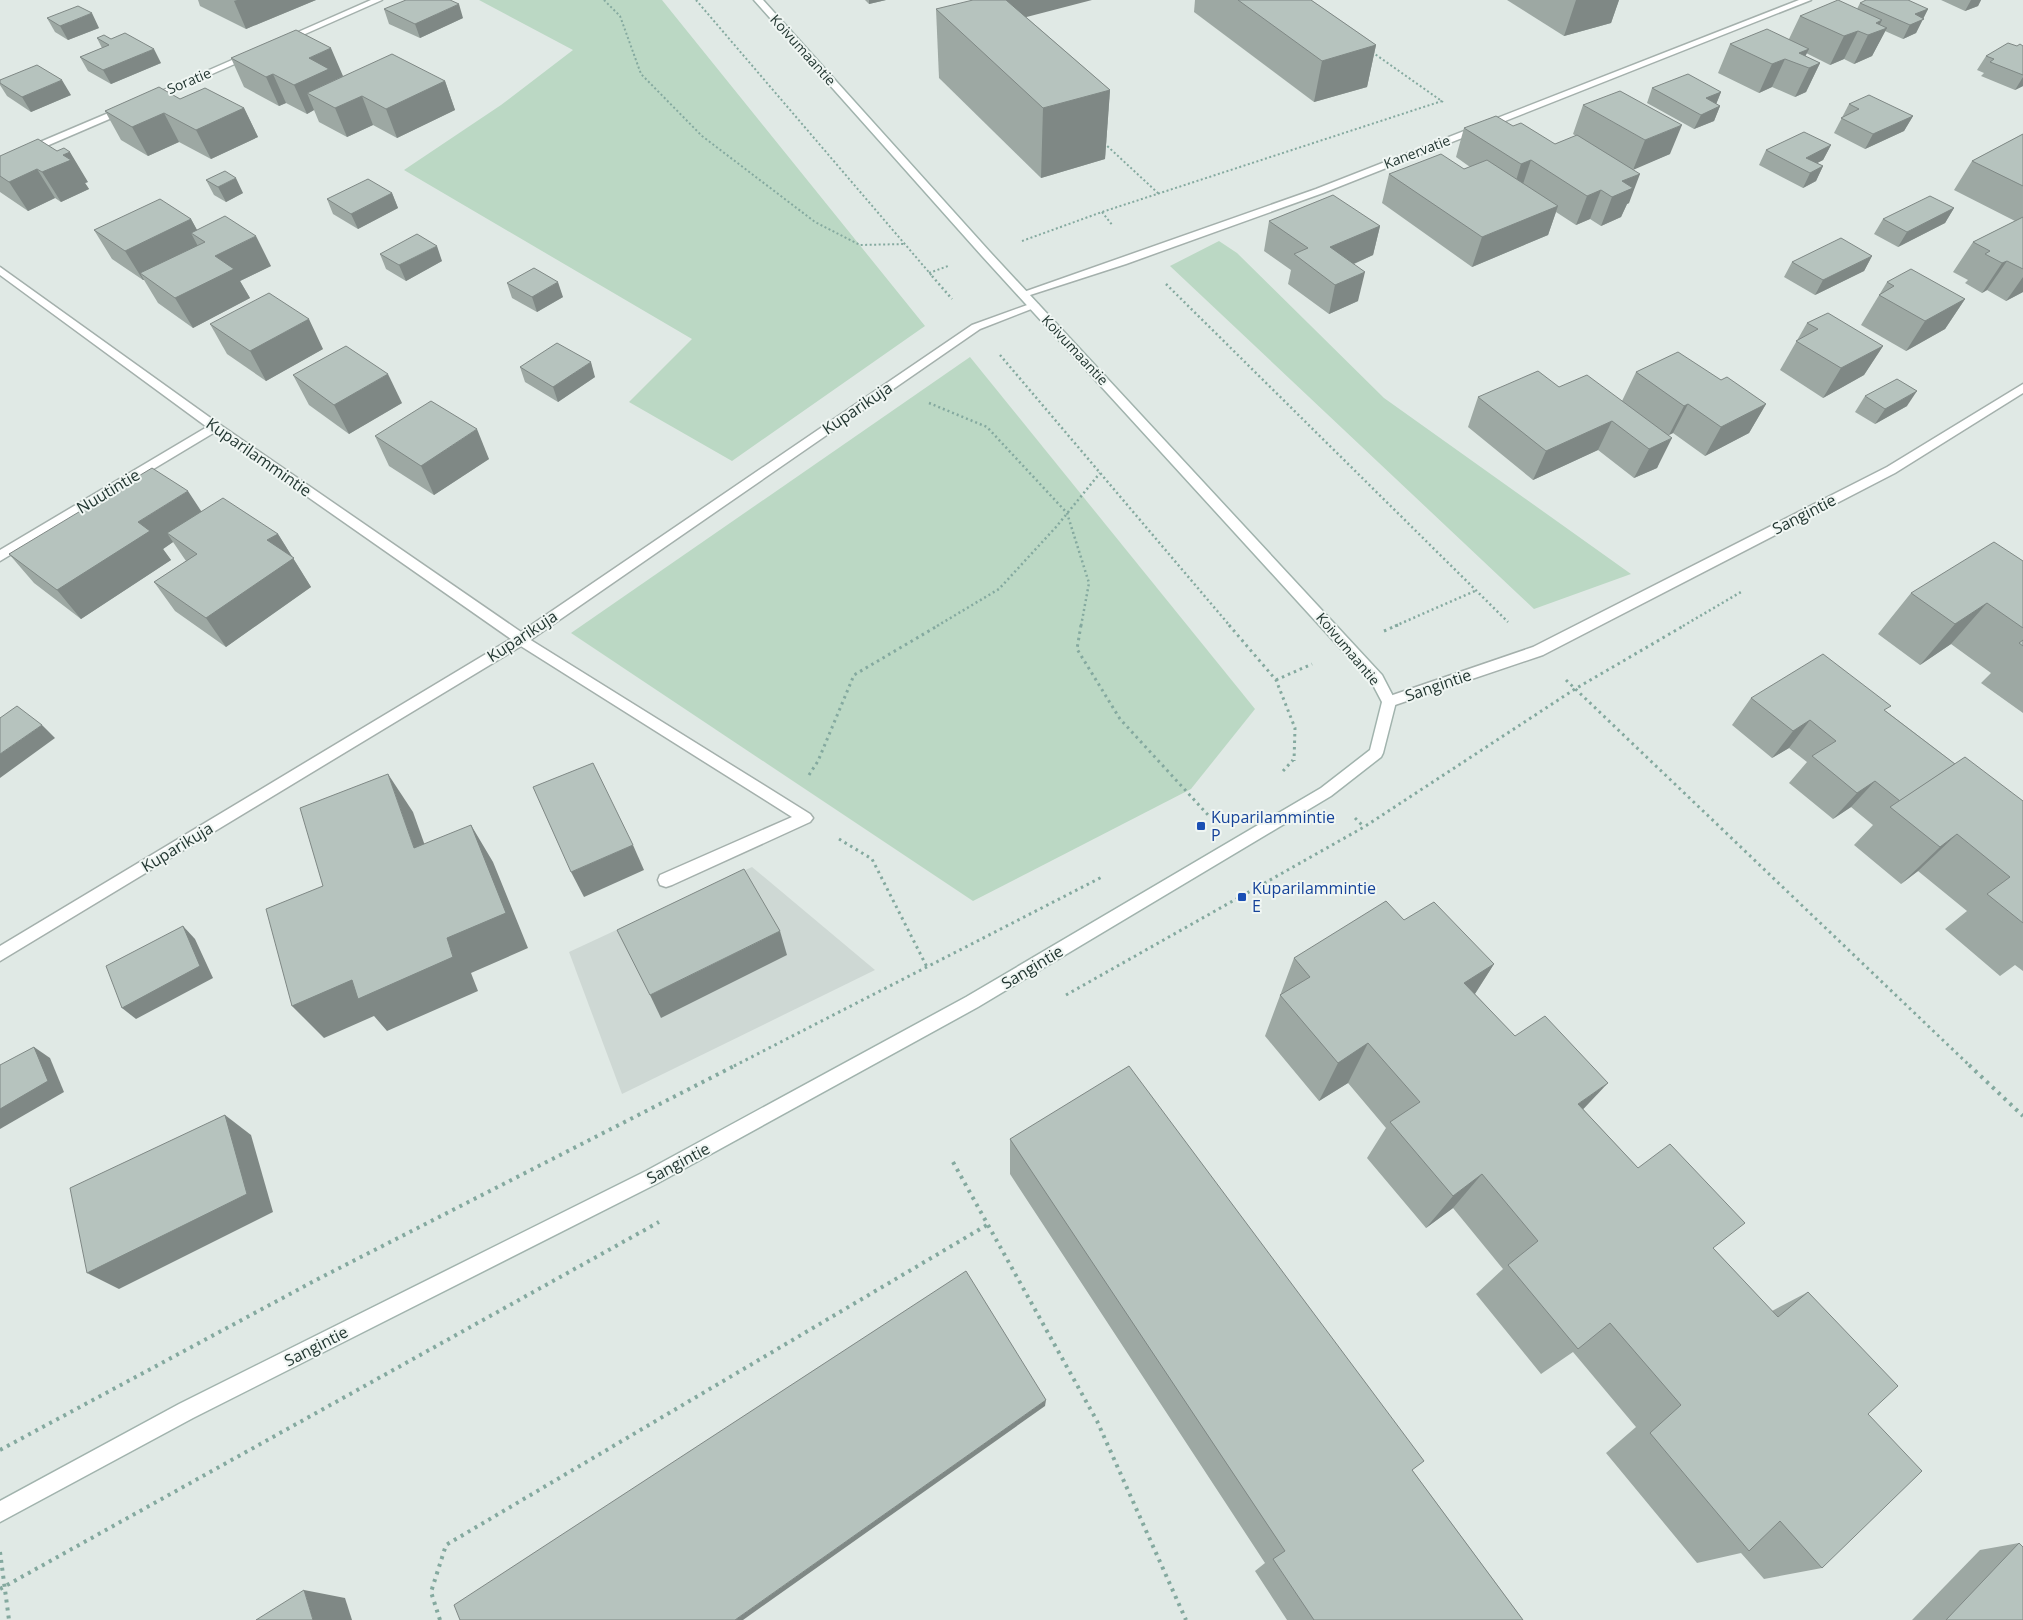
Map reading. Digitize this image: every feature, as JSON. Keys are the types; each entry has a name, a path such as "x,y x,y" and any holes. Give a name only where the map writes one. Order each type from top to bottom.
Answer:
{"street":[{"path":"277,43 378,0"},
{"name":"Koivumaantie","path":"758,0 986,254 1349,647 1377,679 1389,702"},
{"name":"Kanervatie","path":"1023,294 1140,257 1480,129 1807,0"},
{"name":"Soratie","path":"0,163 259,51"},
{"name":"Kuparilammintie","path":"0,270 215,427 521,638 805,818"},
{"name":"Kuparikuja","path":"0,954 521,638 976,327 1034,306"},
{"name":"Sangintie","path":"0,1512 186,1411 652,1177 972,1002 1326,792 1376,753 1389,702 1538,651 1892,470 2023,388"},
{"name":"Nuutintie","path":"0,556 215,427"},
{"path":"666,880 805,818"}],"path":[{"path":"604,0 620,16 641,74 702,136 815,222 860,245 905,244"},
{"path":"696,0 1276,680 1295,728 1294,760 1281,773"},
{"path":"1370,51 1480,129"},
{"path":"929,272 986,254 1102,212 1442,102"},
{"path":"1101,140 1159,194"},
{"path":"1102,212 1140,257 1575,689 2023,1116"},
{"path":"888,386 987,427 1067,513 1089,583 1077,649 1120,719 1212,820 1206,823"},
{"path":"787,806 818,761 854,675 998,589 1067,513 1100,473"},
{"path":"1294,760 1364,826"},
{"path":"805,818 872,859 926,967"},
{"path":"0,1450 316,1280 1103,876"},
{"path":"953,1162 1097,1421 1186,1620"},
{"path":"440,1620 431,1592 446,1545 987,1225"},
{"path":"0,1549 10,1620"}],"shaded area":[{"path":"752,867 875,970 622,1094 569,952"}],"green space":[{"path":"479,0 662,0 925,326 732,461 629,402 692,339 404,170 501,105 573,50"},
{"path":"1219,241 1237,253 1384,398 1631,574 1534,609 1170,266"},
{"path":"970,357 1255,709 1191,789 973,901 571,633"}],"building":[{"path":"406,0 450,0 459,4 415,24 384,9"},
{"path":"973,0 1006,0 1110,90 1043,108 936,9"},
{"path":"1238,0 1311,0 1376,45 1322,61"},
{"path":"1838,0 1882,20 1876,23 1887,28 1868,35 1858,31 1844,36 1800,16"},
{"path":"1866,0 1908,0 1928,9 1915,14 1924,19 1910,25 1860,3"},
{"path":"78,6 92,13 60,26 47,18"},
{"path":"1767,29 1809,49 1799,53 1820,63 1809,68 1785,59 1772,64 1730,44"},
{"path":"296,30 331,48 309,58 329,69 294,85 273,74 266,77 231,58"},
{"path":"125,33 154,49 103,70 80,57 109,45 97,38 104,35 111,39"},
{"path":"2008,43 2023,46 2023,75 1990,62 1994,59 1986,56"},
{"path":"392,54 445,81 386,109 362,96 335,108 307,93"},
{"path":"37,65 62,80 22,97 0,83 0,80"},
{"path":"1688,74 1721,92 1706,98 1720,106 1701,115 1652,88"},
{"path":"159,87 180,99 205,88 244,108 196,130 164,113 132,127 105,111"},
{"path":"1620,91 1682,125 1645,140 1583,105"},
{"path":"1869,95 1913,116 1873,134 1841,118 1859,109 1849,104"},
{"path":"1496,116 1513,126 1521,123 1555,144 1577,135 1640,174 1622,181 1633,188 1612,197 1601,190 1587,196 1531,160 1521,164 1464,128"},
{"path":"1804,132 1831,145 1806,158 1823,166 1810,173 1766,150"},
{"path":"2023,134 2023,186 1972,161"},
{"path":"38,139 57,151 64,148 70,152 63,155 71,160 42,172 37,169 9,182 0,176 0,156"},
{"path":"1441,154 1464,169 1487,160 1558,206 1482,237 1389,174"},
{"path":"225,171 236,178 218,187 206,180"},
{"path":"368,179 392,193 351,214 327,199"},
{"path":"1333,195 1380,226 1330,247 1365,272 1335,285 1294,254 1308,248 1269,221"},
{"path":"1930,196 1954,208 1907,232 1883,219"},
{"path":"160,199 191,219 125,251 94,230"},
{"path":"225,216 256,236 215,256 234,269 175,298 140,273 205,242 191,233"},
{"path":"2023,217 2023,269 2007,261 2002,263 1985,254 1990,251 1973,242"},
{"path":"417,234 437,246 399,265 380,254"},
{"path":"1841,238 1872,256 1823,280 1792,262"},
{"path":"534,268 558,282 532,297 507,283"},
{"path":"1911,269 1965,299 1925,321 1879,295 1894,286 1887,282"},
{"path":"269,293 309,319 250,351 210,324"},
{"path":"1828,313 1883,346 1841,368 1796,341 1818,329 1807,323"},
{"path":"557,343 591,362 553,387 520,367"},
{"path":"346,346 388,374 334,405 293,375"},
{"path":"1678,352 1721,380 1727,377 1766,404 1721,427 1688,404 1684,406 1636,372"},
{"path":"1538,371 1559,387 1587,375 1672,438 1649,449 1612,421 1546,451 1478,397"},
{"path":"1897,379 1917,391 1885,409 1865,396"},
{"path":"431,401 477,429 421,466 375,436"},
{"path":"152,468 188,491 138,522 150,531 57,590 9,554"},
{"path":"223,498 278,534 267,540 294,558 206,618 154,582 197,554 167,533"},
{"path":"1994,542 2023,561 2023,628 1987,603 1955,624 1911,593"},
{"path":"1823,654 1891,706 1884,710 1955,764 1900,801 1875,781 1857,793 1812,756 1836,741 1810,720 1793,731 1751,698"},
{"path":"17,706 42,725 0,754 0,718"},
{"path":"1965,757 2023,801 2023,923 1987,894 2010,877 1957,834 1940,847 1890,807"},
{"path":"593,763 633,845 571,872 533,787"},
{"path":"388,774 414,848 471,825 506,913 447,938 453,957 358,999 352,980 292,1006 266,909 323,886 300,808"},
{"path":"744,869 780,931 650,995 617,930"},
{"path":"1386,901 1404,920 1434,902 1494,964 1464,983 1515,1036 1545,1016 1608,1083 1578,1104 1638,1168 1670,1144 1745,1223 1713,1248 1778,1317 1808,1292 1898,1386 1868,1414 1922,1471 1822,1568 1780,1521 1749,1551 1650,1433 1681,1405 1610,1323 1578,1349 1508,1265 1538,1241 1482,1174 1453,1196 1390,1122 1420,1102 1368,1043 1338,1063 1280,995 1310,977 1294,958"},
{"path":"183,926 200,966 122,1008 106,966"},
{"path":"34,1047 48,1081 0,1109 0,1065"},
{"path":"1129,1066 1424,1461 1412,1470 1523,1620 1314,1620 1273,1559 1285,1551 1010,1139"},
{"path":"225,1115 247,1194 87,1273 70,1188"},
{"path":"966,1271 1046,1400 735,1620 460,1620 454,1605"},
{"path":"2019,1543 2023,1547 2023,1620 1946,1620"},
{"path":"304,1590 313,1620 256,1620"}],"place":[{"name":"Kuparilammintie P","path":"1201,826"},
{"name":"Kuparilammintie E","path":"1242,897"}]}
